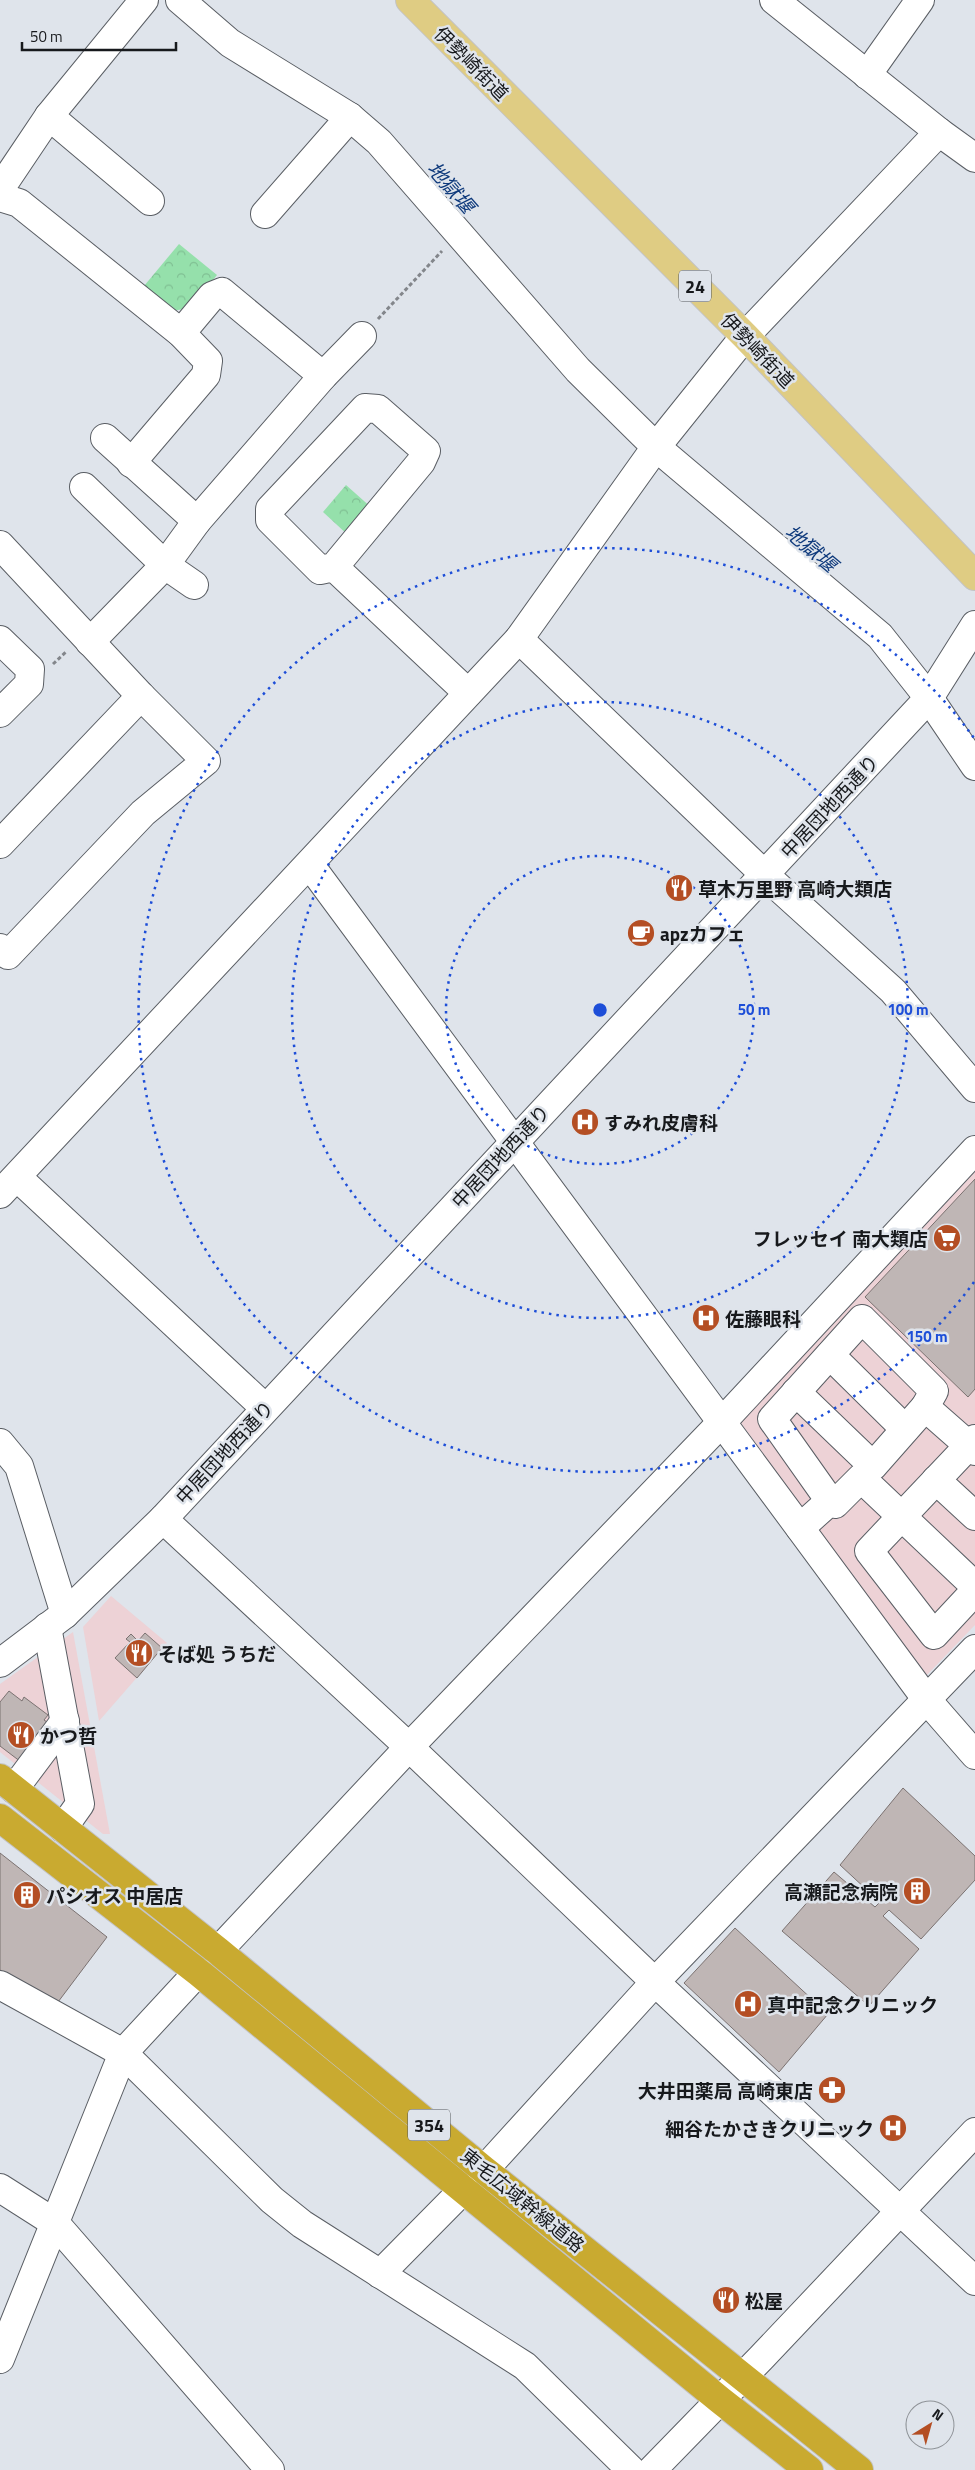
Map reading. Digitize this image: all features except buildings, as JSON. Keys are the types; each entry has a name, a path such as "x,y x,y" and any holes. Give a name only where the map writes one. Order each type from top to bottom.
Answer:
{"highway":[{"name":"東毛広域幹線道路","path":"7,1783 218,1951 484,2170 744,2376 859,2470"},
{"name":"東毛広域幹線道路","path":"0,1818 198,1972 720,2400 809,2470"}],"main road":[{"name":"伊勢崎街道","path":"410,0 745,336 975,576"}],"street":[{"path":"0,189 50,116 144,0"},
{"path":"180,0 230,43 350,117 379,142 578,370 656,447 880,636 928,698 975,766"},
{"path":"774,0 939,132 975,158"},
{"path":"867,74 920,0"},
{"path":"50,116 150,201"},
{"path":"265,214 350,117"},
{"path":"265,1408 8,1186 310,865 519,639 656,447 745,336 939,132"},
{"path":"0,197 19,203 181,333 208,362 206,375 132,463"},
{"path":"181,333 212,296 222,292 323,376"},
{"path":"87,638 165,565 197,521 323,376 362,336"},
{"path":"365,408 378,408 426,452 422,462 334,567 320,570 270,520 270,509 365,408"},
{"path":"105,438 197,521"},
{"path":"84,487 165,565 194,585"},
{"path":"0,545 206,761 143,814 8,955 0,948"},
{"path":"334,567 468,693"},
{"name":"中居団地西通り","path":"0,1663 56,1620 163,1519 514,1140 928,698 975,624"},
{"path":"519,639 765,874 893,991 975,1088"},
{"path":"0,640 30,669 29,684 0,713"},
{"path":"0,844 142,696"},
{"path":"310,865 927,1700 975,1755"},
{"path":"218,1951 409,1747 722,1422 975,1150"},
{"path":"862,1320 934,1391 925,1407 867,1472 834,1504 772,1419 796,1392 862,1320"},
{"path":"830,1355 905,1429"},
{"path":"796,1392 867,1472 902,1516 975,1586"},
{"path":"925,1407 973,1445 936,1480 869,1551 934,1635 975,1591"},
{"path":"0,1442 19,1466 56,1620 65,1721 80,1804 63,1828"},
{"path":"936,1480 975,1516"},
{"path":"800,1528 830,1501"},
{"path":"163,1519 409,1747 655,1982 975,2281"},
{"path":"484,2170 655,1982 975,1649"},
{"path":"7,1783 65,1721"},
{"path":"0,2359 123,2053 198,1972"},
{"path":"0,1985 123,2053 272,2200 302,2224 525,2366 631,2470"},
{"path":"652,2470 744,2376 975,2132"},
{"path":"0,2188 55,2223 270,2470"},
{"path":"380,2274 464,2189"}],"path":[{"path":"362,336 458,234"},
{"path":"30,674 41,675 87,638"}],"shaded area":[{"path":"975,1167 975,1625 925,1677 738,1419"},
{"path":"111,1596 167,1643 99,1721 83,1627"},
{"path":"73,1632 110,1834 103,1834 0,1752 0,1684"}],"green space":[{"path":"179,244 217,275 190,308 172,311 144,286"},
{"path":"346,485 373,509 349,536 323,512"}],"place":[{"name":"草木万里野 高崎大類店","path":"679,888"},
{"name":"apzカフェ","path":"641,933"},
{"name":"すみれ皮膚科","path":"585,1122"},
{"name":"フレッセイ 南大類店","path":"947,1238"},
{"name":"佐藤眼科","path":"706,1318"},
{"name":"そば処 うちだ","path":"139,1653"},
{"name":"かつ哲","path":"21,1735"},
{"name":"高瀬記念病院","path":"917,1891"},
{"name":"パシオス 中居店","path":"27,1895"},
{"name":"真中記念クリニック","path":"748,2004"},
{"name":"大井田薬局 高崎東店","path":"832,2090"},
{"name":"細谷たかさきクリニック","path":"893,2128"},
{"name":"松屋","path":"726,2300"}],"water label":[{"name":"地獄堰","path":"451,187"},
{"name":"地獄堰","path":"811,548"}]}
